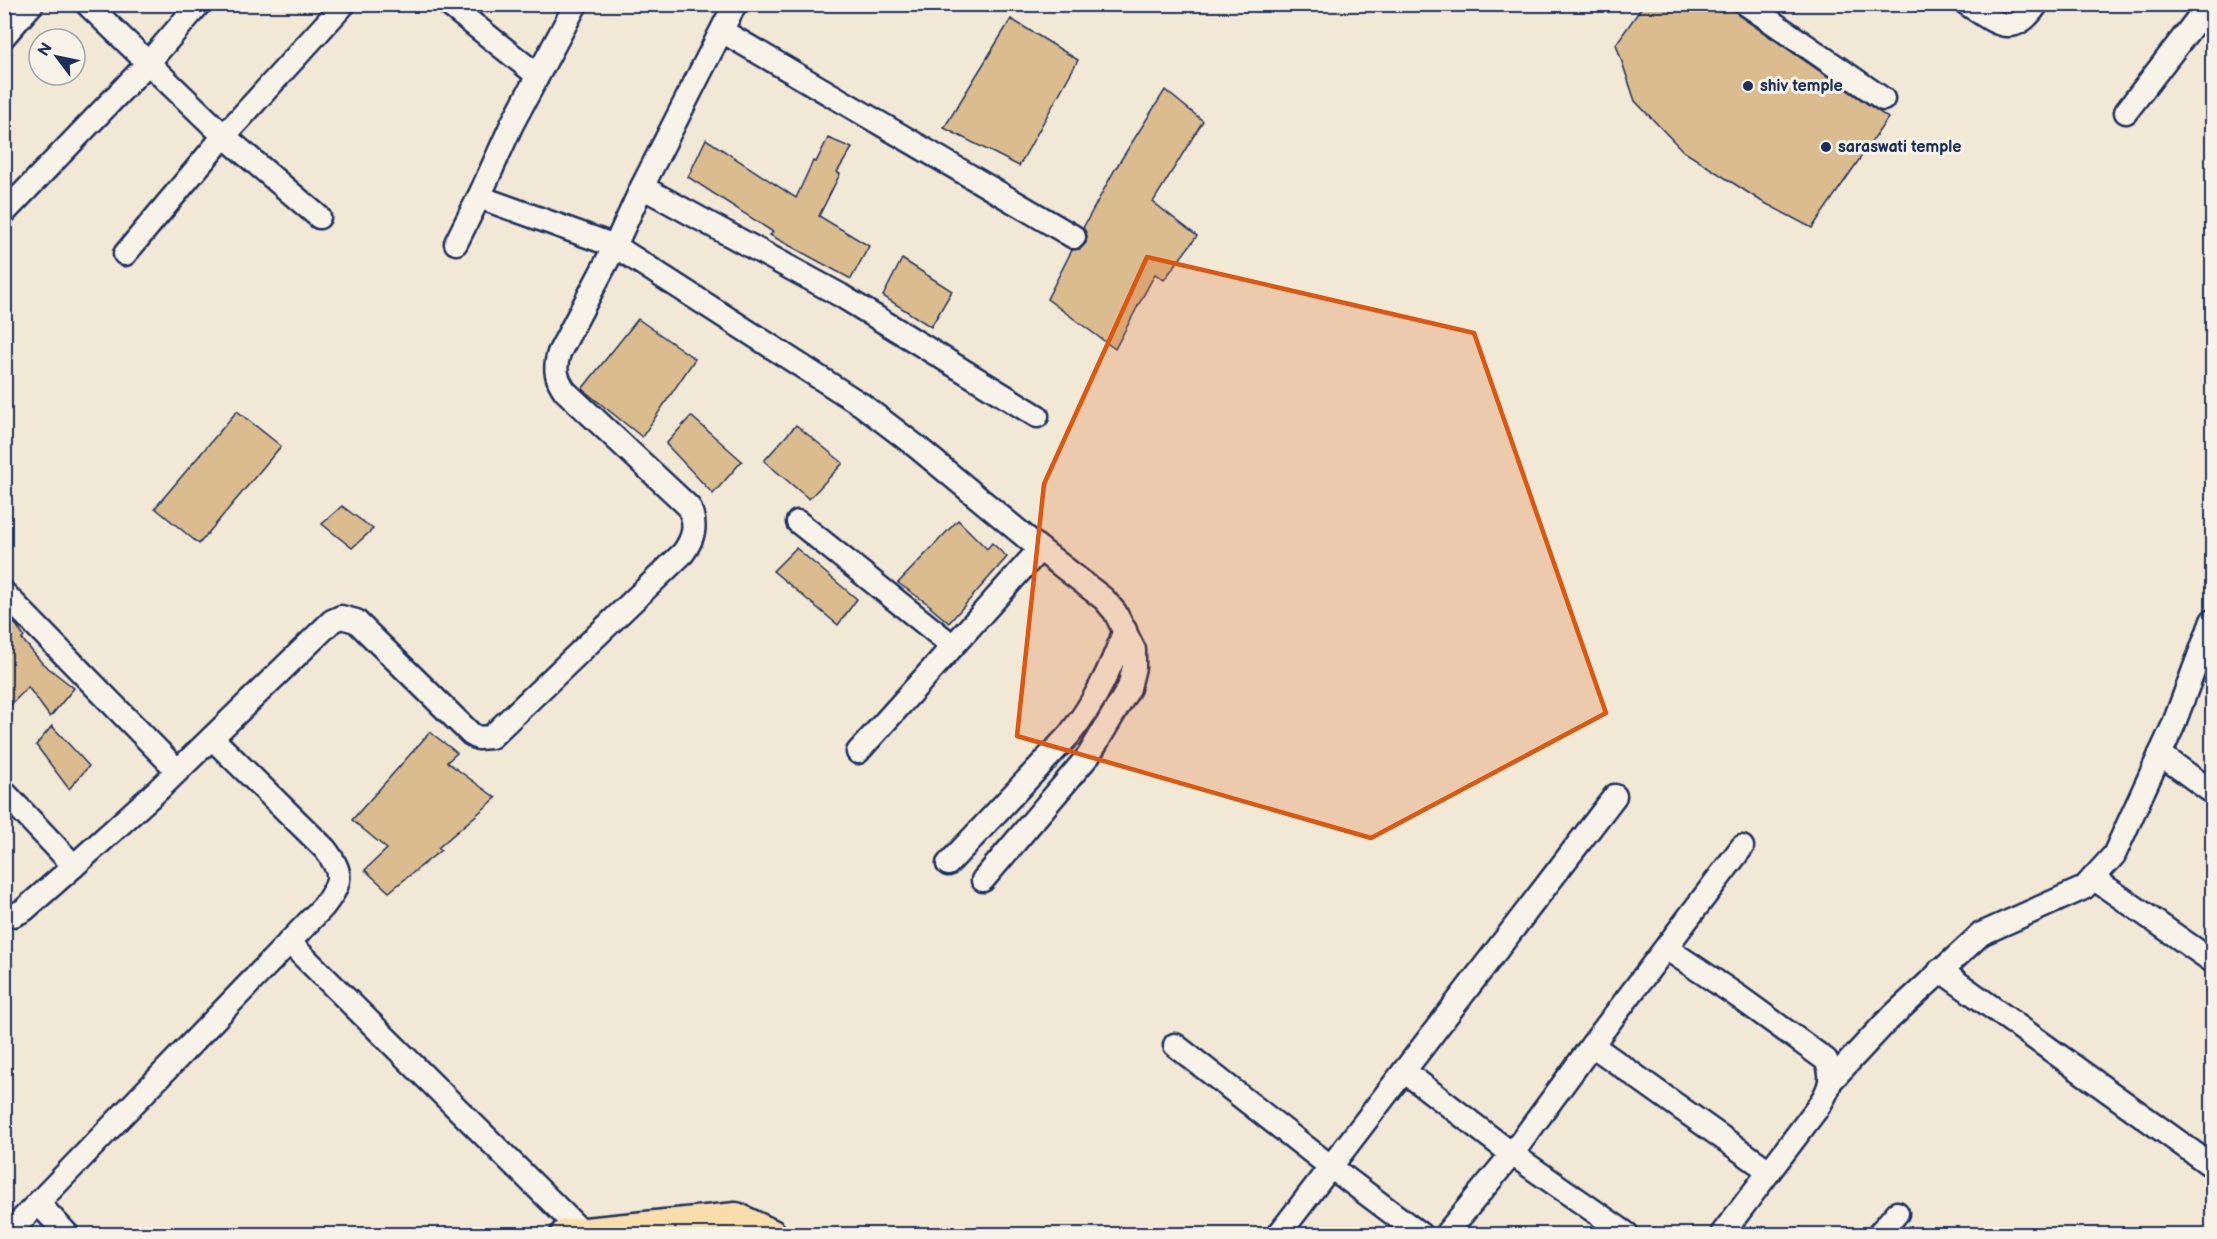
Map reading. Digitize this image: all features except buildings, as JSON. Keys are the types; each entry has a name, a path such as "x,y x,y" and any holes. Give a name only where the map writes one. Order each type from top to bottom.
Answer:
{"main road":[{"path":"574,1234 736,1217 772,1234"}],"street":[{"path":"4,36 32,4"},
{"path":"87,4 224,136 319,217"},
{"path":"4,213 148,63 199,4"},
{"path":"125,254 224,136 344,4"},
{"path":"448,4 537,75"},
{"path":"456,243 512,124 576,4"},
{"path":"4,915 14,915 24,910 74,866 158,790 332,621 341,617 349,617 363,625 471,734 478,738 491,737 691,542 694,519 689,507 566,392 558,380 555,367 559,353 615,246 642,187 735,4"},
{"path":"1746,4 1882,99"},
{"path":"1967,4 1995,23 2008,26 2018,24 2028,17 2037,4"},
{"path":"2126,112 2207,15"},
{"path":"722,31 1074,237"},
{"path":"642,187 840,295 1037,416"},
{"path":"479,197 615,246 862,405 1104,599 1115,612 1134,650 1134,667 1129,687 1089,754 983,880"},
{"path":"798,522 953,646"},
{"path":"858,752 1040,549"},
{"path":"5,596 177,770"},
{"path":"1830,1082 1886,1022 1981,934 2084,888 2114,855 2174,726 2211,629"},
{"path":"948,864 1085,715 1108,674 1125,630"},
{"path":"8,1234 336,891 340,876 334,861 325,849 212,738"},
{"path":"2160,754 2212,792"},
{"path":"4,792 74,866"},
{"path":"1279,1234 1615,796"},
{"path":"1446,1234 1512,1154 1742,847"},
{"path":"2093,878 2212,962"},
{"path":"289,942 574,1234"},
{"path":"1666,948 1826,1060 1830,1069 1830,1082 1826,1095 1722,1234"},
{"path":"1940,970 2212,1166"},
{"path":"1175,1045 1420,1234"},
{"path":"1592,1045 1769,1171"},
{"path":"1404,1071 1512,1154 1627,1234"},
{"path":"38,1203 67,1234"},
{"path":"1880,1234 1897,1213"}],"highlighted area":[{"path":"1147,257 1474,333 1606,713 1371,838 1017,736 1044,484"}],"place":[{"name":"shiv temple","path":"1748,86"},
{"name":"saraswati temple","path":"1826,147"}]}
